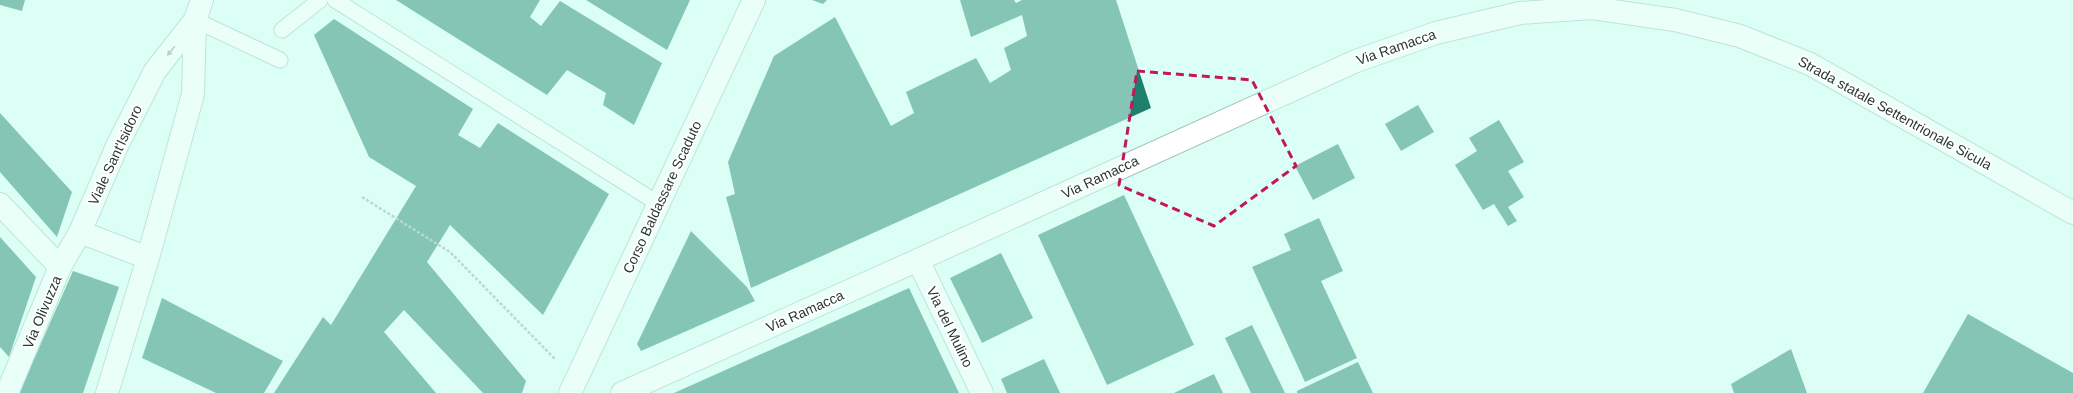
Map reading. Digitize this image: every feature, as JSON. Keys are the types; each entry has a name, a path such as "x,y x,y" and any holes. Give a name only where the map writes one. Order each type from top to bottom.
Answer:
{"street":[{"name":"Viale Sant'Isidoro","path":"107,393 148,258 193,94 195,20 202,0"},
{"name":"Corso Baldassare Scaduto","path":"574,387 754,0"},
{"name":"Strada statale Settentrionale Sicula","path":"1592,4 1676,20 1740,36 1810,64 2073,213"},
{"name":"Via Ramacca","path":"622,393 1356,61 1436,33 1520,13 1592,4"},
{"name":"Viale Sant'Isidoro","path":"80,232 118,144 155,71 195,20"},
{"path":"0,204 60,268"},
{"path":"80,232 148,258"},
{"name":"Via Olivuzza","path":"6,380 60,268 80,232"},
{"name":"Via del Mulino","path":"918,260 982,393"}],"lane":[{"path":"282,30 320,0"},
{"path":"335,0 659,204"},
{"path":"195,20 280,60"}],"path":[{"path":"362,197 450,252 574,387"}],"highlighted area":[{"path":"1137,71 1252,80 1296,166 1214,226 1119,185"}],"building":[{"path":"0,0 25,0 22,11 0,5"},
{"path":"396,0 540,0 530,17 541,26 560,1 662,63 634,125 603,105 606,93 567,70 547,95"},
{"path":"586,0 690,0 667,50"},
{"path":"812,0 827,0 823,4"},
{"path":"960,0 1014,0 1016,3 1022,0 1116,0 1151,108 751,288 726,197 735,194 728,162 774,56 835,17 891,126 914,113 906,92 976,58 990,83 1011,70 1004,48 1027,36 1022,15 971,37"},
{"path":"334,19 473,109 458,135 480,148 498,123 609,194 543,315 450,225 427,262 526,381 522,393 483,393 404,310 384,332 436,393 274,393 323,317 331,325 416,186 369,157 314,35"},
{"path":"1418,105 1434,132 1401,151 1385,124"},
{"path":"0,113 72,192 57,237 0,172"},
{"path":"1499,120 1524,162 1508,171 1524,197 1508,207 1517,221 1508,226 1494,204 1483,210 1455,165 1477,151 1469,138"},
{"path":"1338,144 1355,178 1313,200 1295,166"},
{"path":"1124,195 1194,345 1107,385 1038,235"},
{"path":"1319,218 1343,271 1321,281 1357,358 1305,382 1252,267 1291,250 1284,234"},
{"path":"691,231 747,287 755,301 641,351 637,344"},
{"path":"0,237 36,277 9,357 0,347"},
{"path":"1001,253 1033,318 982,343 950,278"},
{"path":"73,271 119,287 83,393 19,393"},
{"path":"909,288 959,393 674,393"},
{"path":"162,298 283,361 264,393 216,393 142,358"},
{"path":"1968,314 2073,373 2073,393 1923,393"},
{"path":"1252,325 1285,393 1251,393 1225,338"},
{"path":"1791,349 1807,393 1734,393 1731,384"},
{"path":"1044,359 1060,393 1007,393 1001,379"},
{"path":"1358,362 1373,393 1297,393 1297,391"},
{"path":"1214,374 1223,393 1174,393"}]}
